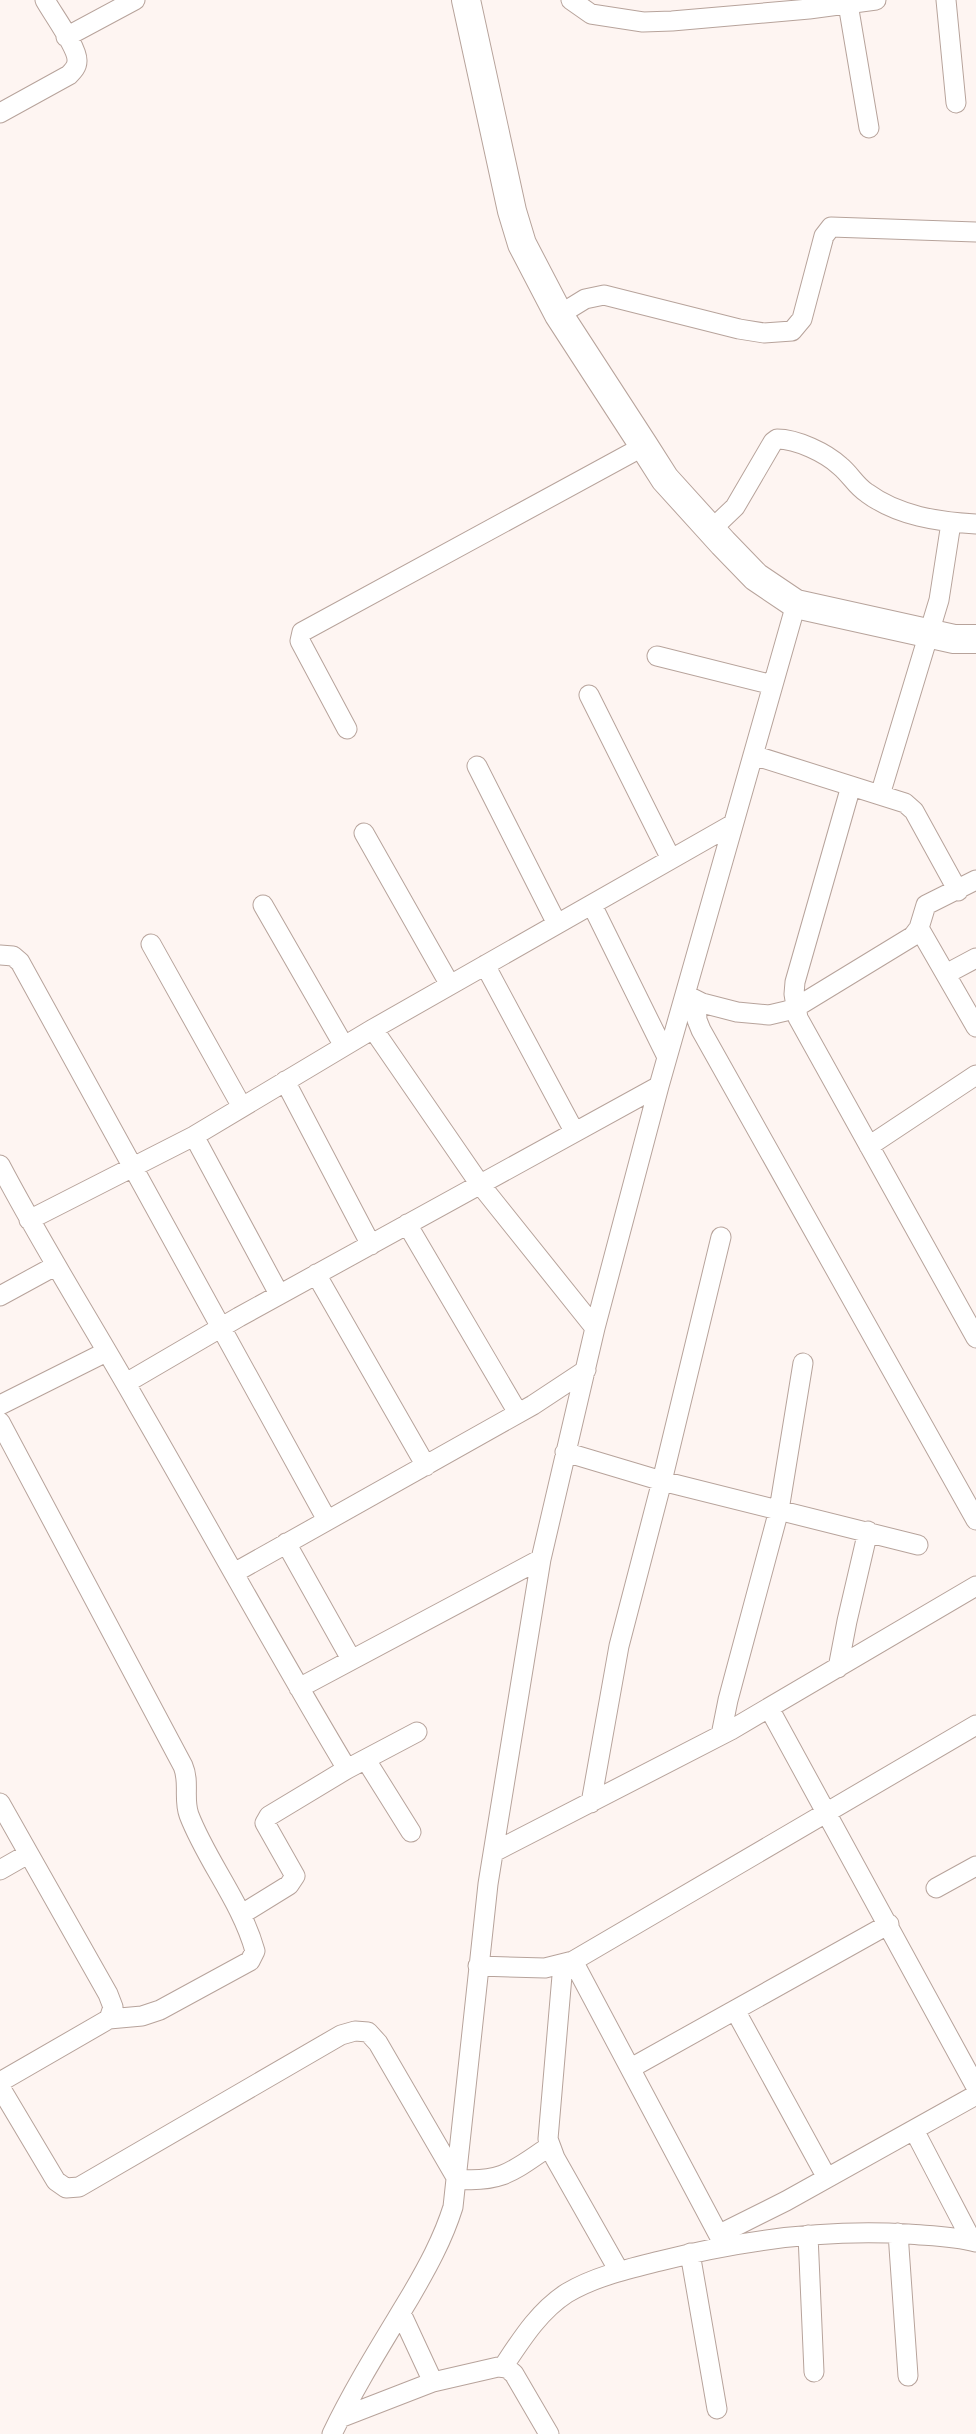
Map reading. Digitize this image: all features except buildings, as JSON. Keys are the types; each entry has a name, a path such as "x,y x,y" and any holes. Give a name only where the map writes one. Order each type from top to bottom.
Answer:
{"street":[{"path":"0,113 69,74 74,69 77,61 74,49 45,0"},
{"path":"66,37 135,0"},
{"path":"466,0 522,244 559,314 665,479 756,577 796,604 954,639 975,641"},
{"path":"571,0 591,14 643,22 672,21 808,4 848,4 876,0"},
{"path":"946,0 956,103"},
{"path":"848,4 869,128"},
{"path":"559,314 585,299 604,295 739,329 764,333 792,331 802,319 824,236 831,227 976,232"},
{"path":"711,530 735,506 772,442 778,439 807,447 832,460 867,494 878,500 917,516 950,523 976,524"},
{"path":"347,729 300,641 302,632 644,446"},
{"path":"880,795 930,634 943,582 950,523"},
{"path":"336,2426 446,2229 453,2207 478,1966 494,1852 541,1559 595,1328 666,1058 691,998 733,824 796,604"},
{"path":"657,656 773,685"},
{"path":"589,695 671,860"},
{"path":"753,755 905,802 914,811 958,890"},
{"path":"477,766 557,924"},
{"path":"851,786 795,982 796,1008 802,1028 976,1338"},
{"path":"29,1220 194,1136 373,1029 733,824"},
{"path":"364,833 450,985"},
{"path":"691,998 737,1012 758,1015 769,1016 796,1008 913,936 919,928 926,906 940,897 976,880"},
{"path":"263,905 344,1046"},
{"path":"592,905 666,1058"},
{"path":"919,928 976,1027"},
{"path":"151,944 242,1107"},
{"path":"0,955 13,956 20,962 220,1329 327,1520"},
{"path":"946,974 976,958"},
{"path":"485,965 574,1131"},
{"path":"691,998 701,1030 976,1520"},
{"path":"373,1029 479,1183 595,1328"},
{"path":"869,1146 976,1075"},
{"path":"285,1082 371,1245"},
{"path":"126,1383 279,1294 659,1086"},
{"path":"194,1136 279,1294"},
{"path":"0,1165 55,1266 126,1383 347,1769"},
{"path":"408,1224 518,1413"},
{"path":"591,1803 619,1646 662,1481 721,1237"},
{"path":"0,1296 55,1266"},
{"path":"316,1274 426,1466"},
{"path":"0,1405 106,1352"},
{"path":"721,1735 728,1700 779,1510 803,1363"},
{"path":"234,1573 518,1413 586,1370"},
{"path":"0,1422 183,1766 187,1776 189,1814 242,1914 255,1951 250,1961 160,2010 142,2016 109,2019 0,2082"},
{"path":"565,1452 662,1481 918,1545"},
{"path":"838,1668 846,1621 868,1531"},
{"path":"286,1543 351,1659"},
{"path":"299,1688 541,1559"},
{"path":"494,1852 721,1735 976,1586"},
{"path":"769,1708 889,1924 976,2087"},
{"path":"478,1966 545,1968 568,1963 976,1726"},
{"path":"242,1914 289,1885 295,1876 267,1826 266,1819 347,1769 417,1732"},
{"path":"366,1760 411,1832"},
{"path":"0,1802 108,1994 113,2007 109,2019"},
{"path":"0,1870 28,1854"},
{"path":"936,1888 976,1866"},
{"path":"631,2068 889,1924"},
{"path":"568,1963 631,2068 722,2240"},
{"path":"568,1963 547,2129 550,2146 619,2271"},
{"path":"735,2010 827,2178"},
{"path":"0,2087 56,2181 66,2188 79,2188 341,2035 355,2031 368,2032 378,2043 457,2179"},
{"path":"503,2368 523,2337 554,2303 585,2284 619,2271 690,2253 722,2240 827,2178 976,2095"},
{"path":"914,2130 974,2241"},
{"path":"457,2179 484,2180 501,2176 550,2146"},
{"path":"722,2240 808,2235 898,2234 974,2241"},
{"path":"898,2234 908,2376"},
{"path":"808,2235 814,2372"},
{"path":"690,2253 717,2408"},
{"path":"400,2313 433,2382"},
{"path":"336,2426 433,2382 487,2368 503,2368 514,2374 523,2386 549,2434"}]}
